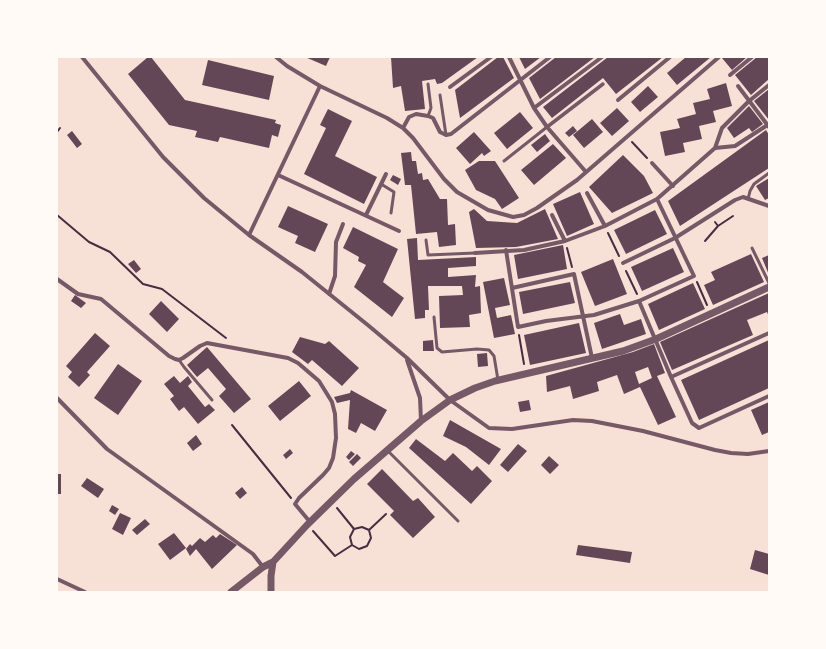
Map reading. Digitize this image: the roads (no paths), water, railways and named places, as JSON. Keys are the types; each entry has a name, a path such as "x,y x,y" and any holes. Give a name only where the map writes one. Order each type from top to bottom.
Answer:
{"street":[{"path":"82,57 163,157 204,198 249,235 302,272 369,326 407,358 450,400 489,428 512,430 573,420 592,421 635,429 731,453 748,454 769,451"},
{"path":"276,57 287,66 320,86 387,118 403,128 413,138 444,179 457,192 488,210 513,217 524,215 547,201 586,172 718,57"},
{"path":"450,87 491,57"},
{"path":"509,57 534,108 547,127 586,172"},
{"path":"403,128 409,118 416,114 433,118 440,132 446,135 451,134 550,57"},
{"path":"534,108 602,57"},
{"path":"618,100 670,57"},
{"path":"730,75 752,57"},
{"path":"547,127 602,84"},
{"path":"476,253 524,250 565,241 605,226 657,199 715,148 722,128 749,101 769,85"},
{"path":"249,235 320,86"},
{"path":"715,148 735,146 769,125 738,86"},
{"path":"652,163 673,186"},
{"path":"366,215 386,174"},
{"path":"278,175 399,231"},
{"path":"587,192 605,226"},
{"path":"623,263 675,238 735,200 743,197 769,206"},
{"path":"506,250 518,327 546,320 594,315 640,301 694,276 657,199"},
{"path":"552,215 565,241"},
{"path":"329,294 335,276 336,242 343,224"},
{"path":"512,288 574,274 592,358"},
{"path":"57,279 78,294 101,299 169,356 180,360 207,343 288,358 298,363 319,381 332,402 336,414 337,426 335,448 329,468 324,475 299,498 295,504 308,523"},
{"path":"231,592 263,567 273,562 308,523 331,501 421,421 450,400 475,388 498,380 623,350 656,339 769,287"},
{"path":"640,301 671,377 692,423 699,428 769,396"},
{"path":"671,377 769,333"},
{"path":"407,358 420,398 421,421"},
{"path":"57,398 107,449 253,554 263,567"},
{"path":"271,592 273,562"},
{"path":"57,578 85,592"}],"lane":[{"path":"428,84 431,108 428,116"},
{"path":"440,95 446,135"},
{"path":"504,161 547,127"},
{"path":"748,199 754,184 769,173"},
{"path":"381,184 394,192 391,213"},
{"path":"426,240 428,255 476,253"},
{"path":"752,248 769,283"},
{"path":"434,317 438,348 442,352 477,349 489,350 494,356 498,380"},
{"path":"180,360 184,367 212,400"},
{"path":"387,450 458,521"}]}
